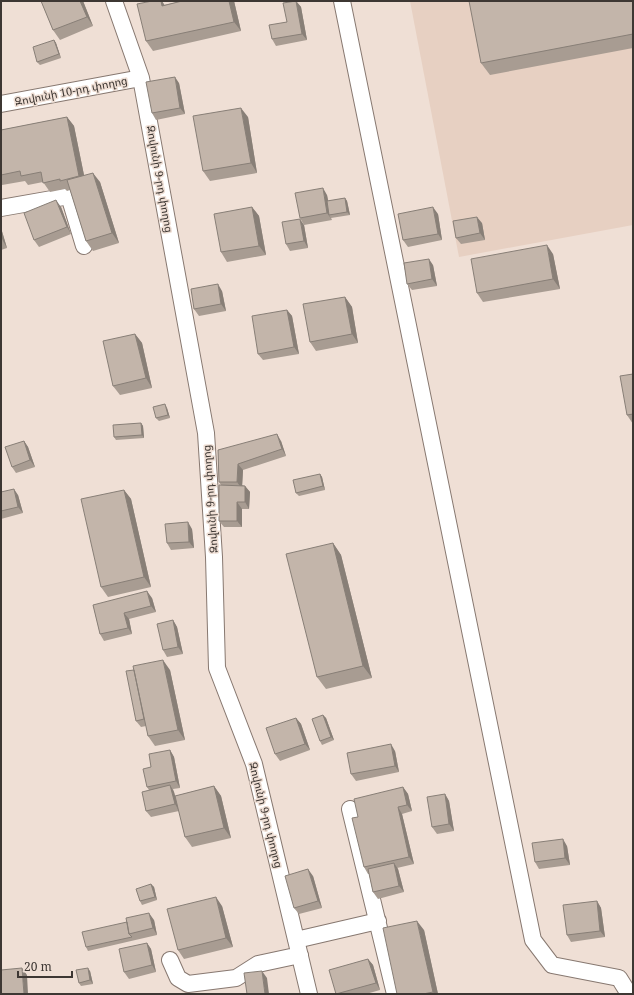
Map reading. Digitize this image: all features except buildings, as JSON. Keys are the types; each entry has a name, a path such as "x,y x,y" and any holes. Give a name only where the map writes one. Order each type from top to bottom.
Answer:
{"street":[{"name":"Զովունի 9-րդ փողոց","path":"114,1 141,78 206,433 214,557 217,668 254,764 309,994"},
{"path":"342,1 533,940 552,966 619,978 629,994"},
{"name":"Զովունի 10-րդ փողոց","path":"1,104 141,78"},
{"path":"1,208 69,196 84,246"},
{"path":"350,809 396,994"},
{"path":"170,960 178,978 188,984 236,978 258,964 298,948 378,922"}],"shaded area":[{"path":"410,1 633,1 633,225 459,257"}]}
